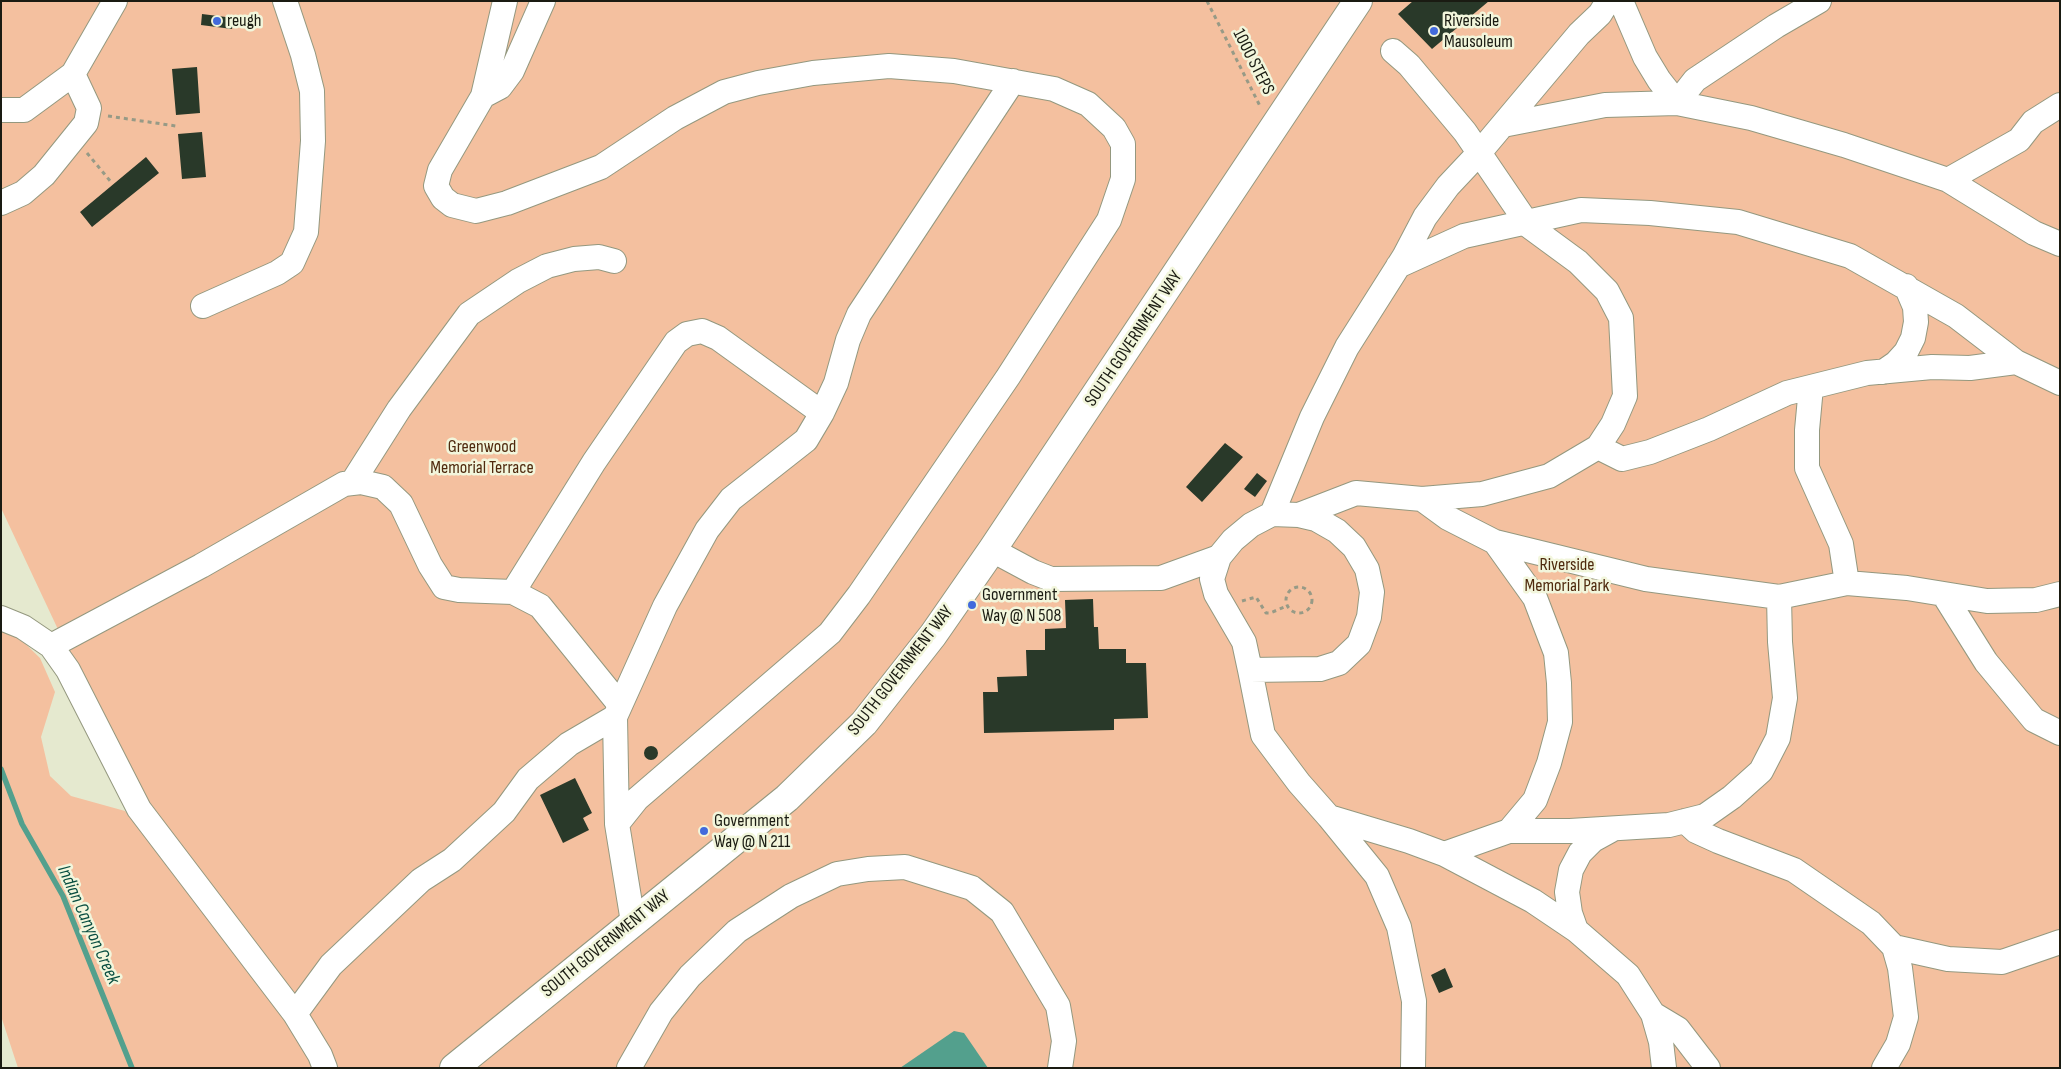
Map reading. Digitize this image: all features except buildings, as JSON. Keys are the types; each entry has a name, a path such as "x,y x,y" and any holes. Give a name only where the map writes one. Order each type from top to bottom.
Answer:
{"main road":[{"name":"SOUTH GOVERNMENT WAY","path":"454,1068 787,798 864,723 933,635 992,550 1358,1"}],"lane":[{"path":"1,110 24,110 73,74 115,1"},
{"path":"203,306 277,273 292,263 306,232 313,141 312,91 303,55 285,1"},
{"path":"505,1 489,62 483,96 440,170 436,186 444,198 452,205 476,211 507,202 601,167 675,118 724,92 758,82 813,73 889,66 954,71 1054,89 1088,104 1114,128 1123,144 1122,179 1109,220 1008,377 859,595 830,633 637,799 616,824"},
{"path":"483,96 500,87 512,71 543,1"},
{"path":"1272,514 1312,417 1347,347 1398,266 1425,217 1448,186 1480,153 1579,34 1600,14 1608,1"},
{"path":"1621,1 1645,57 1658,80 1677,103"},
{"path":"1677,103 1695,80 1776,26 1820,1"},
{"path":"1299,515 1356,493 1422,499 1482,494 1549,476 1598,447 1613,424 1625,396 1621,318 1607,291 1578,262 1526,221 1480,153 1444,106 1393,51"},
{"path":"1,202 23,193 44,176 86,123 89,108 73,74"},
{"path":"633,922 616,824 617,711 664,606 706,530 731,498 806,440 822,413 836,383 848,340 859,314 1014,81"},
{"path":"1503,125 1605,105 1677,103 1751,118 1844,145 1948,180 2034,233 2060,244"},
{"path":"1948,180 2019,140 2033,122 2060,105"},
{"path":"1398,266 1464,236 1581,210 1650,213 1738,222 1850,256 1956,316 2016,362 2060,383"},
{"path":"352,483 399,409 469,314 518,280 547,266 574,259 599,258 614,261"},
{"path":"1883,372 1896,363 1906,352 1913,338 1916,322 1915,307 1906,286"},
{"path":"513,592 594,462 676,342 687,334 702,331 718,338 822,413"},
{"path":"1598,447 1622,459 1650,452 1709,429 1787,393 1883,372 1932,367 1970,368 2016,362"},
{"path":"1811,387 1807,430 1807,468 1841,544 1847,583"},
{"path":"51,646 201,566 344,484 361,482 383,488 401,504 430,565 444,587 459,590 513,592 540,606 617,711"},
{"path":"1422,499 1448,518 1495,542 1646,579 1779,597 1847,583 1907,588 1987,601 2036,600 2060,594"},
{"path":"1250,670 1320,669 1339,663 1359,644 1369,617 1372,592 1367,568 1354,547 1337,531 1316,519 1299,515 1272,514 1251,525 1219,557 1212,579 1216,594 1244,642 1263,734 1299,783 1329,816 1377,876 1399,927 1414,1001 1414,1068"},
{"path":"1495,542 1534,598 1556,653 1559,684 1560,722 1550,763 1535,800 1509,830"},
{"path":"992,550 1032,572 1051,579 1161,578 1219,557"},
{"path":"1944,595 1986,662 2034,720 2060,733"},
{"path":"1444,854 1509,830 1669,825 1705,816 1732,797 1761,771 1778,738 1785,698 1780,642 1779,597"},
{"path":"1,618 23,627 51,646 68,670 139,809 296,1014 320,1055 325,1068"},
{"path":"296,1014 331,965 421,880 452,860 504,812 528,778 569,744 617,711"},
{"path":"1329,816 1444,854 1532,901 1576,930 1628,975 1653,1014 1661,1042 1664,1068"},
{"path":"1685,821 1696,830 1718,840 1794,870 1871,923 1894,948 1900,968 1906,1017 1898,1044 1884,1068"},
{"path":"1576,930 1570,913 1567,892 1571,870 1580,853 1593,840 1615,828"},
{"path":"629,1068 661,1012 690,976 737,932 791,896 837,874 868,869 905,867 942,877 972,888 1002,912 1058,1006 1064,1041 1060,1068"},
{"path":"1894,948 1948,959 2002,962 2060,942"},
{"path":"1653,1014 1678,1029 1708,1068"}],"path":[{"name":"1000 STEPS","path":"1207,1 1261,109"},
{"path":"88,113 176,126"},
{"path":"74,137 110,182"},
{"path":"1292,588 1304,588 1310,593 1311,602 1303,612 1294,612 1287,606 1287,594 1292,588"},
{"path":"1216,594 1233,606 1256,597 1266,613 1287,606"}],"green space":[{"path":"1,1 2060,1 2060,1068 18,1068 1,1016 1,627 11,630 40,658 55,692 41,737 50,776 71,796 125,811 171,870 1,508"}],"water":[{"path":"954,1031 964,1033 988,1068 900,1068"}],"waterway":[{"name":"Indian Canyon Creek","path":"1,769 22,824 63,896 132,1068"}],"place":[{"name":"reugh","path":"217,21"},
{"name":"Riverside Mausoleum","path":"1434,31"},
{"name":"Government Way @ N 508","path":"972,605"},
{"name":"Government Way @ N 211","path":"704,831"}],"park label":[{"name":"Greenwood Memorial Terrace","path":"482,457"},
{"name":"Riverside Memorial Park","path":"1567,575"}]}
